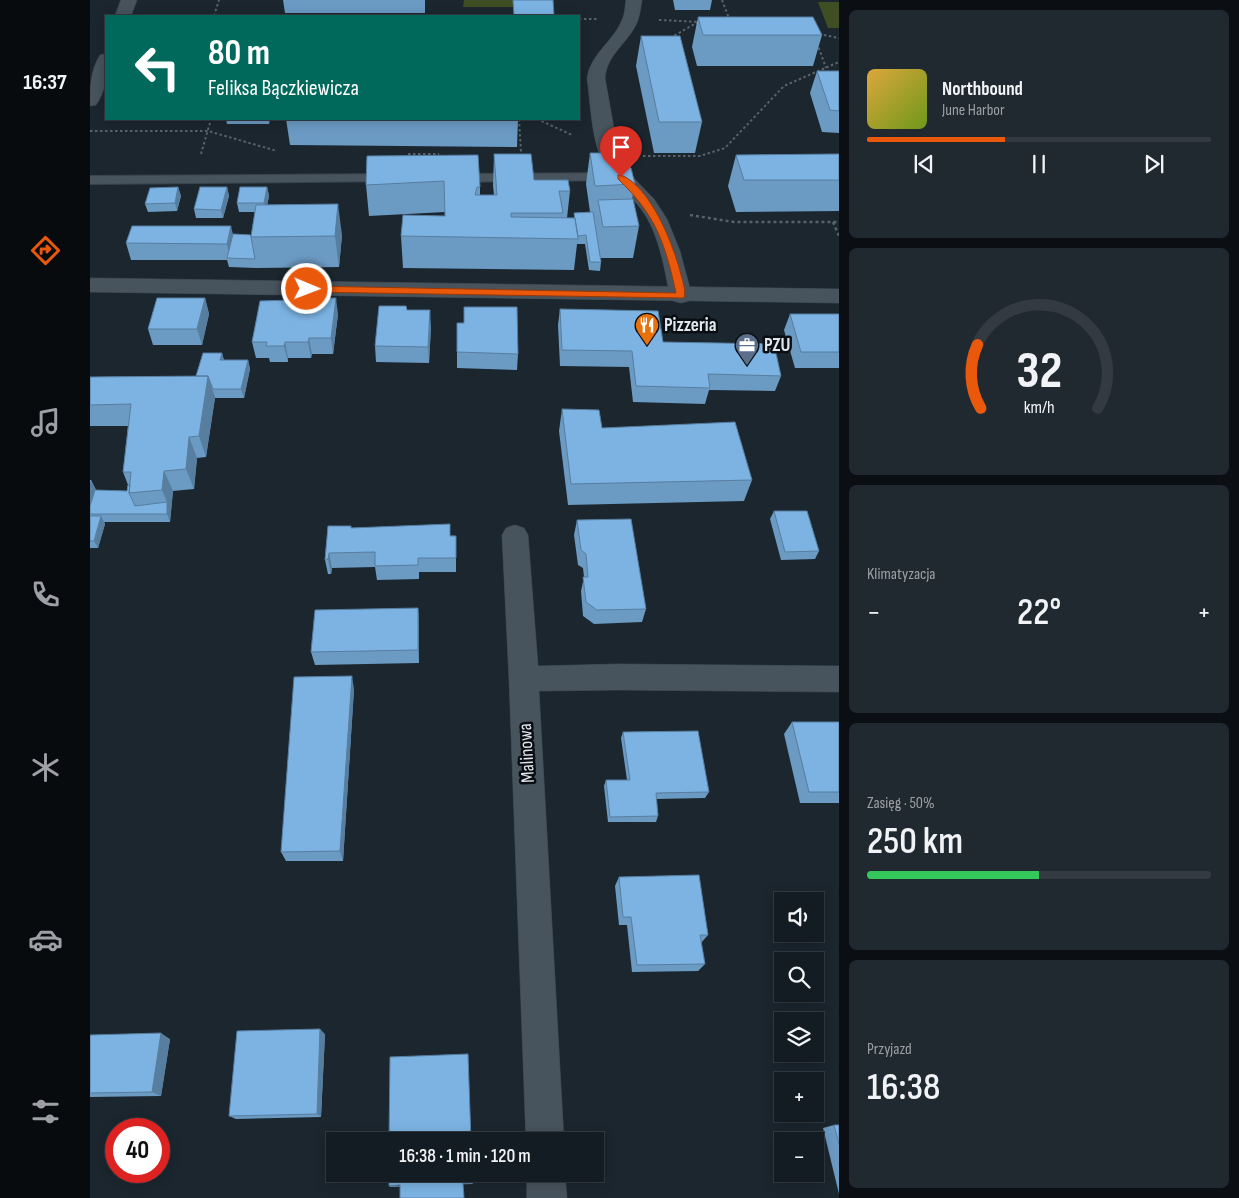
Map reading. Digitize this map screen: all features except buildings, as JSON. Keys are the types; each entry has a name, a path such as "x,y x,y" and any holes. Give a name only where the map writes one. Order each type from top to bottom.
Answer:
{"street":[{"path":"123,15 129,0"},
{"path":"634,0 630,20 602,57 596,70 614,166 651,208 672,257 681,296"},
{"path":"90,101 105,62"},
{"path":"90,285 681,296 839,296"},
{"name":"Malinowa","path":"515,535 524,679 545,1132"},
{"path":"524,679 618,677 839,678"},
{"path":"546,1182 547,1198"}],"lane":[{"path":"436,178 524,178 614,166"},
{"path":"90,180 407,178"}],"path":[{"path":"214,15 219,0"},
{"path":"722,0 731,24 723,23"},
{"path":"580,19 706,22"},
{"path":"668,39 698,22"},
{"path":"813,33 839,38"},
{"path":"816,42 826,68"},
{"path":"614,166 700,156 725,148 784,86 839,62"},
{"path":"194,179 211,120"},
{"path":"519,120 524,178"},
{"path":"90,131 208,131 281,151"},
{"path":"405,154 444,154"},
{"path":"651,208 734,222 839,222"},
{"path":"833,222 839,236"}],"green space":[{"path":"464,0 517,0 518,7 463,7"},
{"path":"818,2 839,2 839,28 828,28"}],"place":[{"name":"Pizzeria","path":"647,346"},
{"name":"PZU","path":"747,366"}],"route":[{"path":"307,289 681,296 672,257 651,208 621,177"}]}
